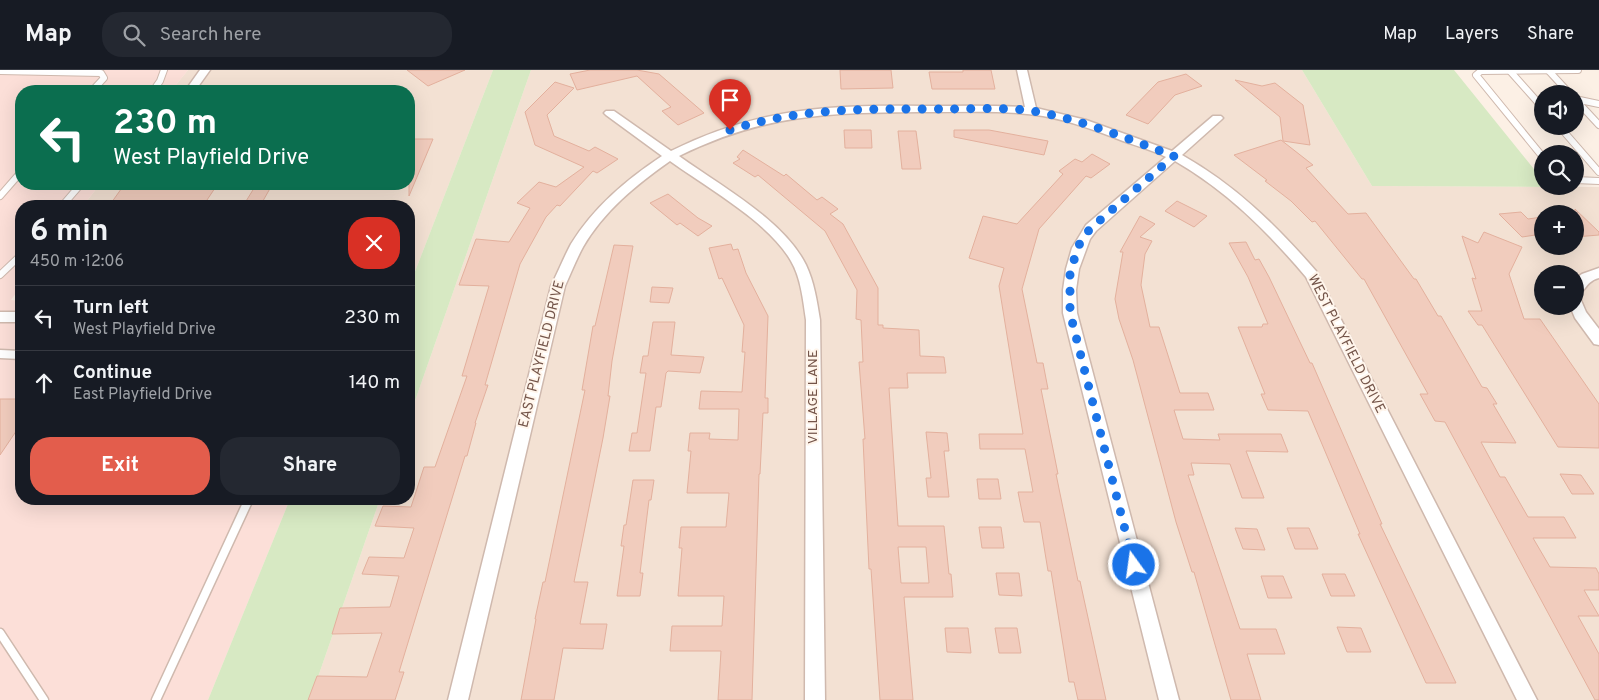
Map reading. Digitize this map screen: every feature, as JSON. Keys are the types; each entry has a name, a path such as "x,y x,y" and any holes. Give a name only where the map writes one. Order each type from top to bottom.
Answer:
{"street":[{"path":"195,85 206,70"},
{"path":"1022,70 1031,111"},
{"name":"WEST PLAYFIELD DRIVE","path":"892,109 1031,111 1073,120 1174,156 1240,198 1279,235 1312,274 1527,700"},
{"name":"EAST PLAYFIELD DRIVE","path":"458,700 553,305 564,270 589,225 605,206 636,178 671,156 706,138 768,119 831,110 892,109"},
{"name":"VILLAGE LANE","path":"610,113 759,219 786,244 796,259 804,277 810,297 813,320 815,700"},
{"path":"1169,700 1070,313 1068,294 1074,256 1091,228 1217,118"},
{"path":"1584,279 1599,273"},
{"path":"1581,315 1599,340"},
{"path":"0,317 15,317"}],"lane":[{"path":"157,85 164,70"},
{"path":"1548,70 1562,85"},
{"path":"1534,146 1476,75 1481,71 1578,70"},
{"path":"0,71 100,73 104,78 98,85"},
{"path":"1510,71 1534,99"},
{"path":"1584,101 1599,104"},
{"path":"1584,109 1599,125"},
{"path":"1567,135 1599,172"},
{"path":"0,196 15,179"},
{"path":"1584,180 1599,181"},
{"path":"67,200 76,190"},
{"path":"0,276 15,261"},
{"path":"0,354 15,355"},
{"path":"156,700 246,505"},
{"path":"0,633 44,700"}],"shaded area":[{"path":"0,70 188,70 176,85 15,85 15,190 95,190 88,200 15,200 15,294 11,300 15,300 15,505 288,505 208,700 0,700"},
{"path":"188,70 493,70 415,272 415,200 88,200 95,190 415,190 415,85 176,85"},
{"path":"531,70 1302,70 1372,186 1534,187 1534,195 1584,195 1584,187 1599,187 1599,700 310,700 378,505 415,505 415,401"}],"green space":[{"path":"493,70 531,70 415,401 415,272"},
{"path":"1302,70 1454,70 1534,169 1534,187 1372,186"},
{"path":"288,505 378,505 310,700 208,700"}],"building":[{"path":"407,70 465,70 428,86"},
{"path":"590,70 637,70 659,74 704,113 678,125 662,111 671,107 637,76 577,90 570,74"},
{"path":"840,70 891,70 893,88 841,89"},
{"path":"963,70 991,70 995,89 932,89 929,72 963,72"},
{"path":"1186,74 1202,86 1175,95 1148,124 1126,115 1158,82"},
{"path":"1235,80 1262,86 1275,83 1303,105 1310,145 1283,141 1280,117"},
{"path":"555,82 574,88 547,115 554,136 589,151 595,147 618,159 597,173 593,171 560,206 557,205 546,217 520,264 485,385 488,385 475,423 467,456 465,456 399,672 404,672 395,700 308,700 317,676 367,677 382,633 332,634 340,608 390,607 399,576 362,574 369,557 404,558 414,528 375,526 383,506 411,507 415,505 415,495 424,467 435,467 467,376 462,376 489,286 459,285 476,239 509,242 530,208 517,203 539,182 556,187 584,167 535,145 525,112"},
{"path":"844,130 871,130 872,148 845,148"},
{"path":"954,130 989,130 1048,141 1044,155 954,137"},
{"path":"898,131 916,131 921,169 902,169"},
{"path":"415,139 433,139 415,182"},
{"path":"1281,140 1313,165 1306,168 1348,214 1366,213 1414,279 1416,279 1438,316 1441,316 1482,387 1487,388 1497,404 1493,404 1516,443 1481,442 1500,477 1505,477 1528,517 1564,517 1576,538 1533,538 1550,567 1596,568 1599,574 1599,590 1584,590 1599,616 1578,616 1599,654 1599,700 1595,700 1445,422 1435,421 1420,394 1428,394 1364,279 1362,279 1315,221 1312,222 1291,201 1265,181 1267,180 1234,155"},
{"path":"743,150 784,176 786,174 817,200 822,197 838,209 830,214 843,224 878,288 878,325 883,325 883,328 919,330 920,356 944,357 946,373 907,373 908,388 889,388 898,526 944,526 953,597 904,597 913,700 880,700 871,569 869,569 863,439 865,439 859,362 863,362 861,320 856,319 857,290 825,231 758,175 755,177 733,163 740,159 737,157","holes":["898,547 926,547 929,583 901,583"]},
{"path":"1092,154 1110,164 1091,178 1086,176 1039,229 1022,289 1037,363 1043,363 1048,389 1041,389 1058,474 1056,474 1078,581 1080,581 1106,700 1078,700 1074,682 1069,682 1051,571 1048,571 1040,522 1024,522 1018,492 1033,492 1025,449 980,449 979,434 1023,434 999,286 1004,268 969,258 983,216 1017,224 1063,174 1059,171 1075,159 1082,162"},
{"path":"120,190 214,190 207,200 113,200"},
{"path":"253,190 269,190 263,200 247,200"},
{"path":"668,194 698,218 712,226 698,236 680,223 677,225 650,203"},
{"path":"1177,201 1207,216 1194,227 1165,211"},
{"path":"1521,212 1528,219 1534,218 1534,235 1522,237 1499,214"},
{"path":"1140,216 1155,224 1140,237 1152,241 1145,254 1141,285 1150,327 1159,327 1180,393 1208,393 1214,410 1174,410 1183,439 1220,440 1218,434 1281,434 1288,452 1246,451 1264,498 1242,498 1230,464 1191,463 1194,475 1188,475 1240,629 1276,629 1285,654 1247,654 1261,700 1231,700 1194,572 1192,572 1176,522 1133,360 1119,319 1115,299 1123,252 1120,252"},
{"path":"1584,218 1599,232 1599,235 1584,236"},
{"path":"1484,232 1522,247 1509,274 1524,319 1540,319 1599,404 1599,448 1558,447 1482,325 1478,325 1468,311 1482,311 1472,278 1476,279 1462,236 1478,243"},
{"path":"1246,242 1255,260 1259,259 1269,277 1310,363 1312,363 1382,524 1380,524 1456,683 1426,683 1358,534 1360,534 1308,411 1268,410 1261,394 1265,394 1238,327 1262,327 1263,324 1268,324 1248,277 1229,243"},
{"path":"731,244 733,250 738,249 746,273 768,316 765,398 768,398 768,413 763,413 759,474 752,700 718,700 721,651 670,651 672,626 722,626 724,596 678,596 682,548 679,548 681,527 726,527 729,493 687,493 691,451 688,451 690,433 710,433 709,439 738,440 739,409 699,409 701,391 742,392 745,352 742,352 744,325 722,278 719,279 709,248"},
{"path":"614,245 633,246 612,361 608,396 610,396 603,438 574,582 588,582 580,624 607,624 603,649 563,648 554,700 521,700 535,619 543,582 545,582 585,390 582,390 593,326 595,326"},
{"path":"652,287 673,288 669,303 650,302"},
{"path":"653,322 675,322 671,355 704,357 700,373 668,371 666,373 661,407 656,407 650,451 629,451 632,433 637,433 646,373 640,373 643,356 648,356"},
{"path":"0,399 15,399 15,433 0,455"},
{"path":"926,432 947,433 949,451 944,451 949,497 928,497 926,478 931,478"},
{"path":"1560,474 1581,475 1594,494 1572,494"},
{"path":"977,479 998,479 1001,499 979,499"},
{"path":"633,480 654,480 651,500 649,500 640,573 643,573 640,596 617,596 624,546 621,546"},
{"path":"979,527 1001,527 1004,548 982,548"},
{"path":"1235,528 1257,529 1265,550 1243,549"},
{"path":"1287,528 1309,528 1318,549 1295,549"},
{"path":"996,573 1019,573 1022,596 999,595"},
{"path":"1322,574 1345,574 1355,596 1331,596"},
{"path":"1261,576 1283,576 1292,598 1268,598"},
{"path":"1337,627 1361,628 1371,652 1347,652"},
{"path":"945,628 968,628 971,653 947,652"},
{"path":"995,628 1017,628 1021,653 999,653"}],"route":[{"path":"730,130 768,119 831,110 981,109 1031,111 1073,120 1174,156 1091,228 1079,245 1070,272 1068,294 1070,313 1134,565"}]}
